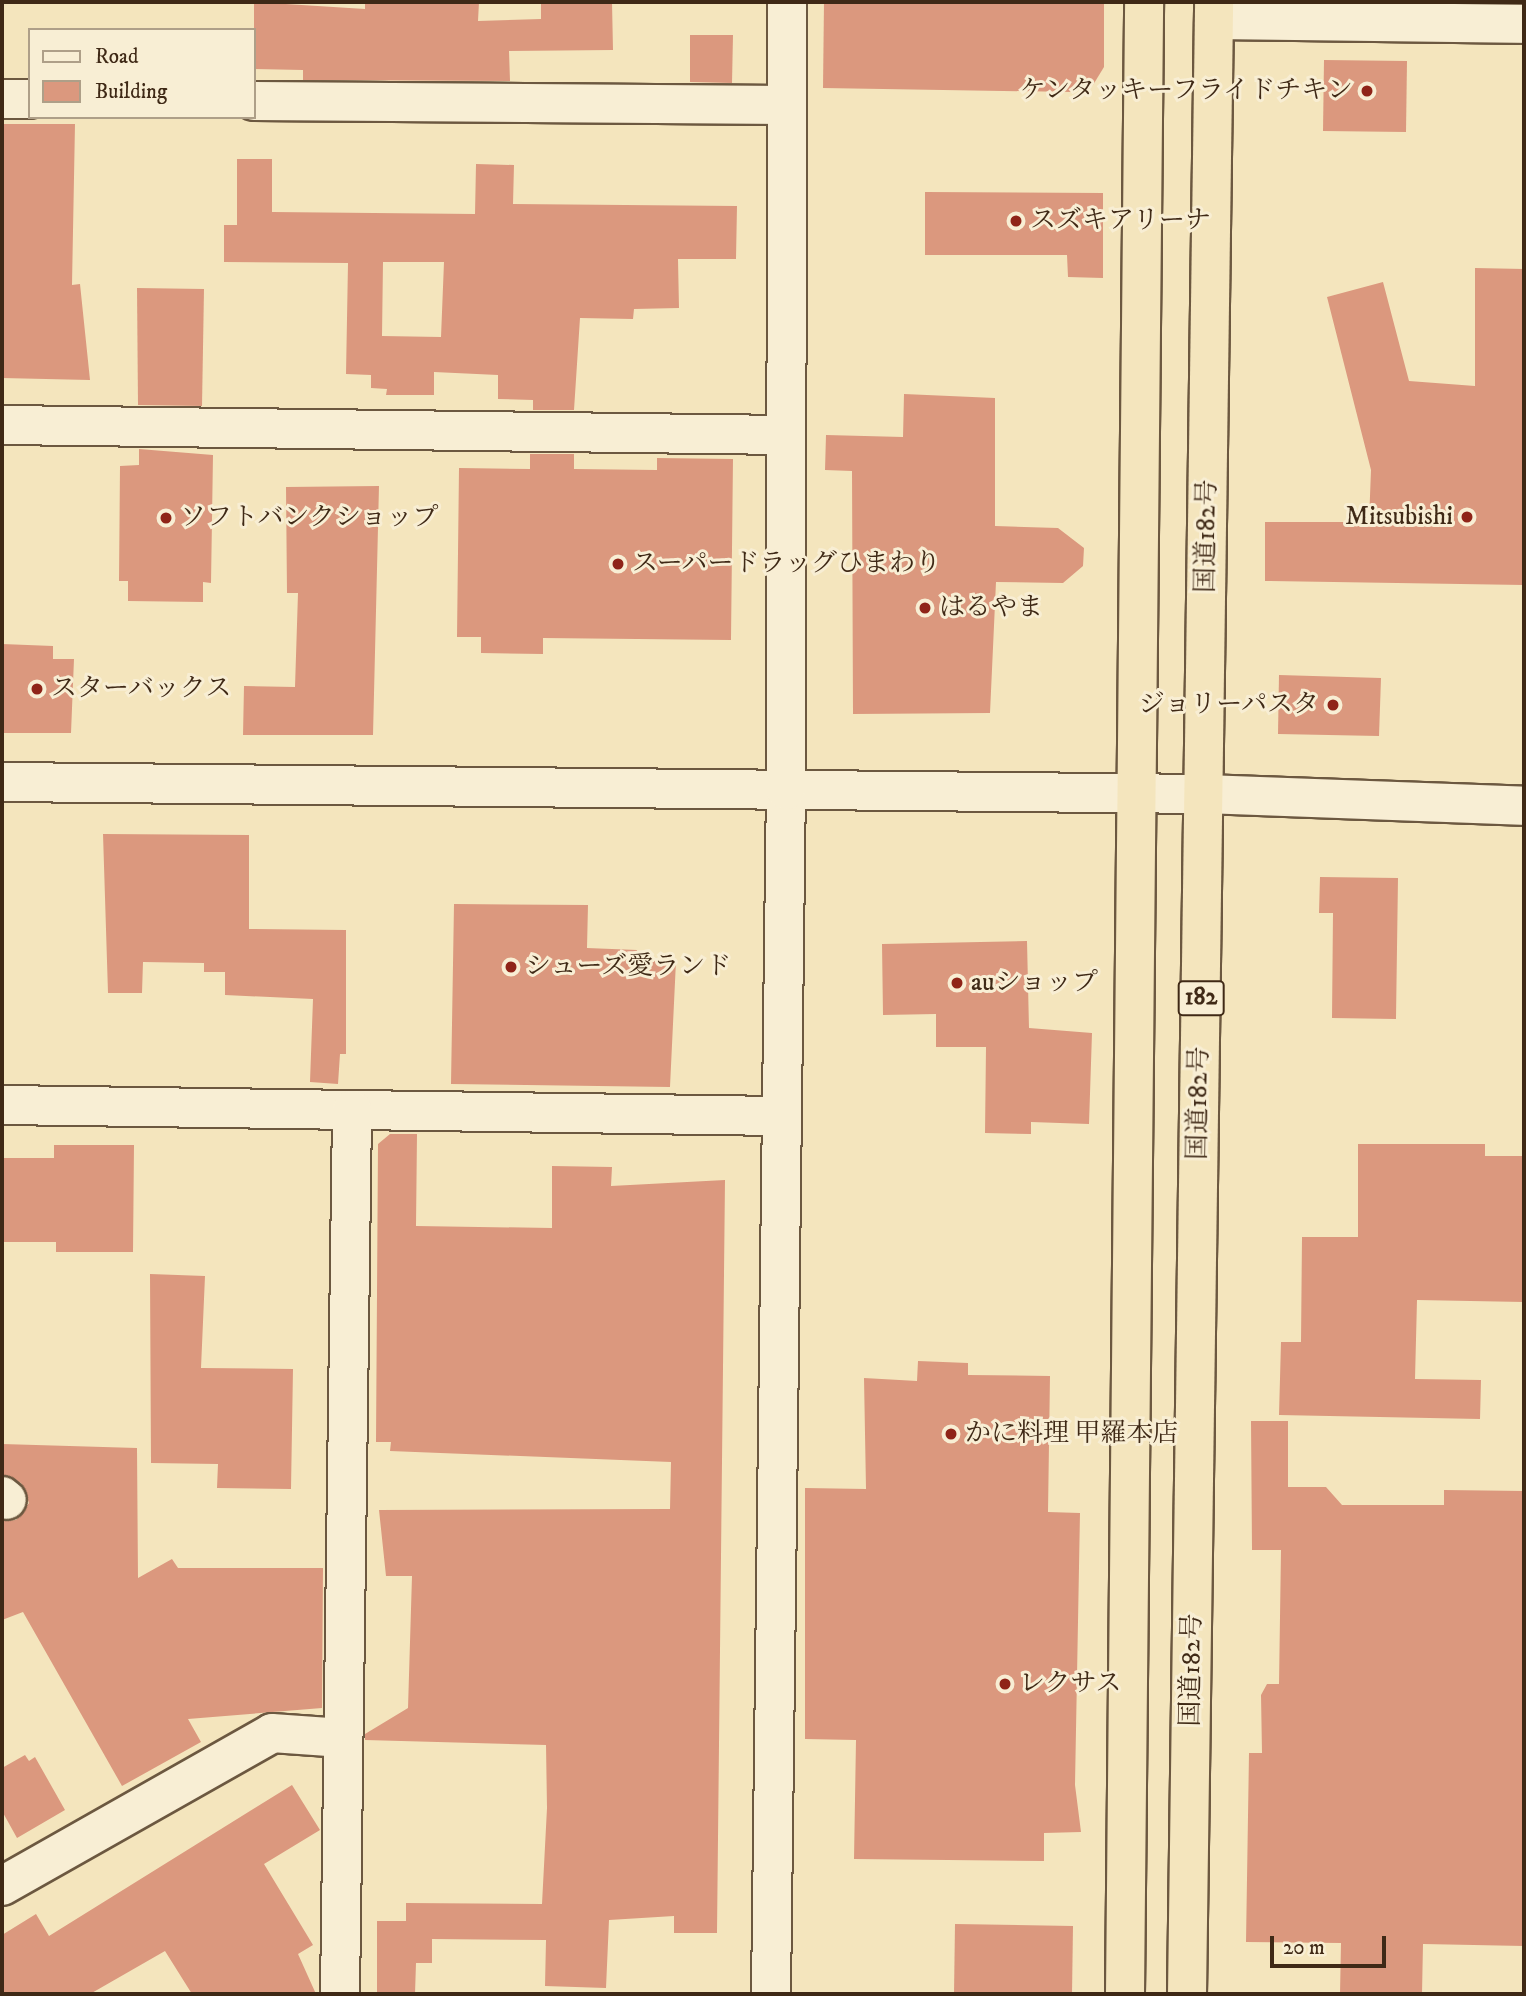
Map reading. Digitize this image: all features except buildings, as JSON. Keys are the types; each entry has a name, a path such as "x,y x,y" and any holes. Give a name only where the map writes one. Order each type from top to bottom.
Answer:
{"highway":[{"path":"1125,1994 1144,2"},
{"name":"国道182号","path":"1187,1994 1214,11"}],"street":[{"path":"771,1994 778,1116 786,790 787,2"},
{"path":"1214,11 1524,24"},
{"path":"2,99 28,99"},
{"path":"256,101 786,105"},
{"path":"2,425 786,435"},
{"path":"2,782 1203,793 1524,806"},
{"path":"2,1105 778,1116"},
{"path":"340,1994 352,1110"},
{"path":"2,1886 272,1733 343,1738"}],"place":[{"name":"ケンタッキーフライドチキン","path":"1367,91"},
{"name":"スズキアリーナ","path":"1016,221"},
{"name":"Mitsubishi","path":"1467,517"},
{"name":"ソフトバンクショップ","path":"166,518"},
{"name":"スーパードラッグひまわり","path":"618,564"},
{"name":"はるやま","path":"925,608"},
{"name":"スターバックス","path":"37,689"},
{"name":"ジョリーパスタ","path":"1333,705"},
{"name":"シューズ愛ランド","path":"511,967"},
{"name":"auショップ","path":"957,983"},
{"name":"かに料理 甲羅本店","path":"951,1434"},
{"name":"レクサス","path":"1005,1684"}]}
